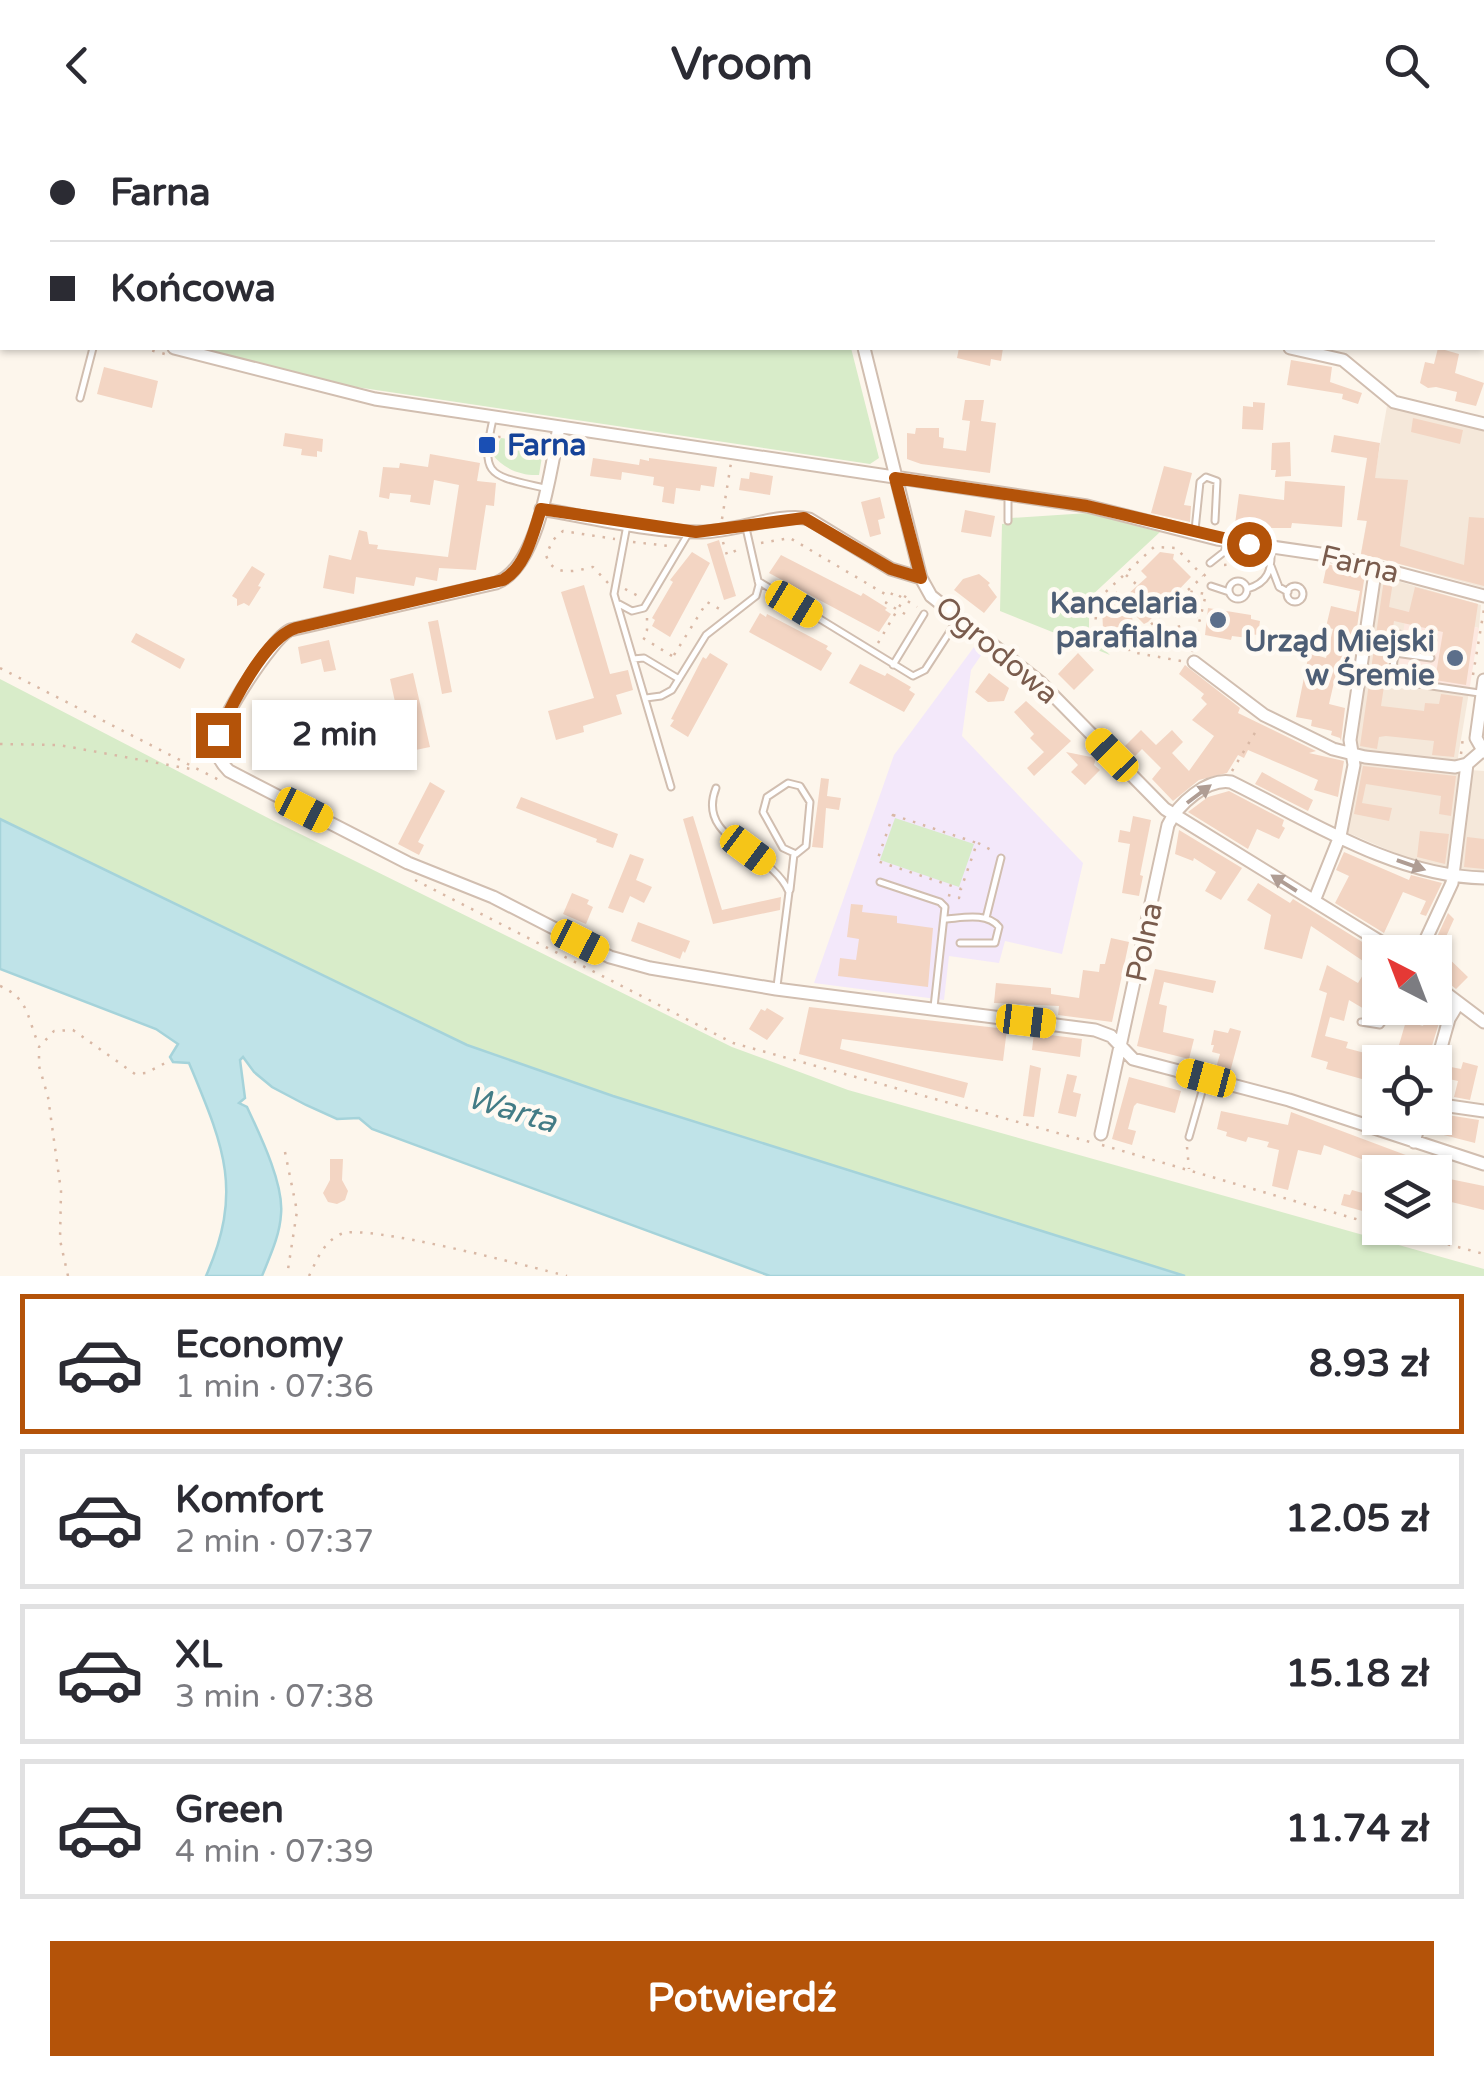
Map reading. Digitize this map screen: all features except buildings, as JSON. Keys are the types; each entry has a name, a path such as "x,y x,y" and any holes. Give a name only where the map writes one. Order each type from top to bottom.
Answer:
{"street":[{"name":"Farna","path":"182,350 358,396 1087,506 1228,541 1326,554 1484,596"},
{"path":"864,350 921,578"},
{"path":"1299,350 1343,360 1394,402 1484,424"},
{"path":"559,427 541,509 514,574 503,580 296,628 275,640 220,729 216,742 220,760 236,775 408,862 493,897 610,957 650,968 776,989 1095,1030 1111,1036 1133,1059 1289,1100 1484,1164"},
{"name":"Ogrodowa","path":"541,509 688,532 804,518 891,569 921,578 930,596 1040,683 1174,814 1369,935"},
{"path":"1314,901 1340,836 1354,764 1350,740 1356,686 1376,566"},
{"path":"1191,659 1271,720 1324,746 1352,754 1455,767 1467,764 1483,751 1476,738 1480,685"},
{"path":"1428,935 1450,890 1467,764"},
{"path":"1174,814 1207,786 1230,776 1340,836 1402,863 1453,876 1484,878"},
{"name":"Polna","path":"1101,1134 1168,825 1174,814"},
{"path":"1452,999 1484,1022"},
{"path":"1442,1045 1458,1004"},
{"path":"1452,1106 1484,1110"},
{"path":"1414,1142 1416,1135"}],"lane":[{"path":"80,398 92,350"},
{"path":"493,417 485,451 489,466 511,480 547,488"},
{"path":"1194,534 1200,482 1206,477 1217,481 1216,521"},
{"path":"1008,495 1008,521"},
{"path":"627,524 614,586 670,787"},
{"path":"644,698 666,695 706,636 754,600 759,588 746,528"},
{"path":"617,602 632,611 644,608 688,532"},
{"path":"1213,566 1228,541"},
{"path":"1271,547 1279,586 1288,592"},
{"path":"1247,589 1262,582 1272,565"},
{"path":"758,580 913,676 923,672 959,618"},
{"path":"1211,586 1240,600 1247,589 1236,582 1229,592"},
{"path":"894,664 924,614"},
{"path":"1433,640 1398,634 1391,680 1480,685"},
{"path":"1395,653 1431,658"},
{"path":"633,660 644,658 680,679"},
{"path":"792,783 803,790 810,802 806,846 794,854 783,848 763,808 773,791 792,783"},
{"path":"716,788 710,808 715,824 773,868 789,892"},
{"path":"776,989 794,854"},
{"path":"986,918 1000,858"},
{"path":"880,882 946,907 934,1009"},
{"path":"945,919 986,918 999,927 995,943 960,942"},
{"path":"1189,1137 1206,1078"}],"path":[{"path":"510,437 513,427"},
{"path":"499,436 546,442"},
{"path":"721,524 731,460"},
{"path":"722,539 727,555 790,538 890,596"},
{"path":"1187,591 1206,594 1188,662 1109,644 1095,628 1097,600 1154,547 1176,548 1203,576"},
{"path":"1127,647 1213,566 1272,565"},
{"path":"1125,574 1136,584"},
{"path":"878,643 910,588"},
{"path":"906,614 886,603 892,592 918,607"},
{"path":"673,657 706,602 731,617"},
{"path":"654,605 645,622 643,638 687,666"},
{"path":"1172,605 1191,659"},
{"path":"1480,685 1472,681 1484,608"},
{"path":"1177,614 1199,618"},
{"path":"1149,618 1191,659"},
{"path":"891,622 898,626"},
{"path":"1230,776 1262,720"},
{"path":"0,744 59,746 201,771"},
{"path":"900,817 902,810"},
{"path":"944,894 958,898 977,843 893,814 877,862 961,889"},
{"path":"880,870 882,863"},
{"path":"917,882 920,876"},
{"path":"0,986 16,994 26,1006 40,1047 39,1066 48,1097 61,1191 60,1240 68,1276"},
{"path":"40,1047 49,1034 68,1029 86,1036 135,1074 172,1060"},
{"path":"1189,1137 1189,1170"},
{"path":"285,1152 296,1210 287,1276"},
{"path":"309,1276 327,1244 352,1231 567,1276"},
{"path":"1450,1245 1484,1254"}],"shaded area":[{"path":"1387,406 1484,431 1484,588 1361,553"},
{"path":"1380,576 1481,605 1479,628 1407,612 1469,692 1457,763 1358,750 1356,746"},
{"path":"1406,611 1479,628 1469,692 1397,680"},
{"path":"974,647 982,654 971,670 962,736 1083,863 1062,954 1005,941 999,963 949,956 944,1000 814,983 894,755"},
{"path":"1357,762 1462,774 1484,771 1484,871 1455,870 1414,861 1346,832"}],"green space":[{"path":"210,350 852,350 879,458 870,464 336,384"},
{"path":"501,438 544,444 539,475 513,470 496,459 492,454"},
{"path":"1088,513 1160,532 1089,598 1089,635 1110,655 1000,611 1002,524 1011,523 1011,518"},
{"path":"0,679 274,821 732,1047 848,1090 1362,1235 1362,1245 1399,1245 1484,1269 1484,1276 1185,1276 613,1096 467,1045 0,819"},
{"path":"895,818 974,844 959,887 880,860"}],"water":[{"name":"Warta","path":"0,819 467,1045 613,1096 1185,1276 770,1276 372,1129 359,1118 337,1119 272,1087 243,1057 240,1060 245,1098 239,1103 247,1107 270,1160 279,1189 280,1222 262,1276 206,1276 218,1246 226,1192 219,1144 189,1063 173,1062 170,1057 178,1044 156,1029 0,969"}],"place":[{"name":"Farna","path":"487,445"},
{"name":"Kancelaria parafialna","path":"1218,620"},
{"name":"Urząd Miejski w Śremie","path":"1455,658"}],"route":[{"path":"218,735 270,646 284,632 503,580 514,574 520,564 541,509 696,532 804,518 891,569 921,578 895,478 1087,506 1249,544"}]}
